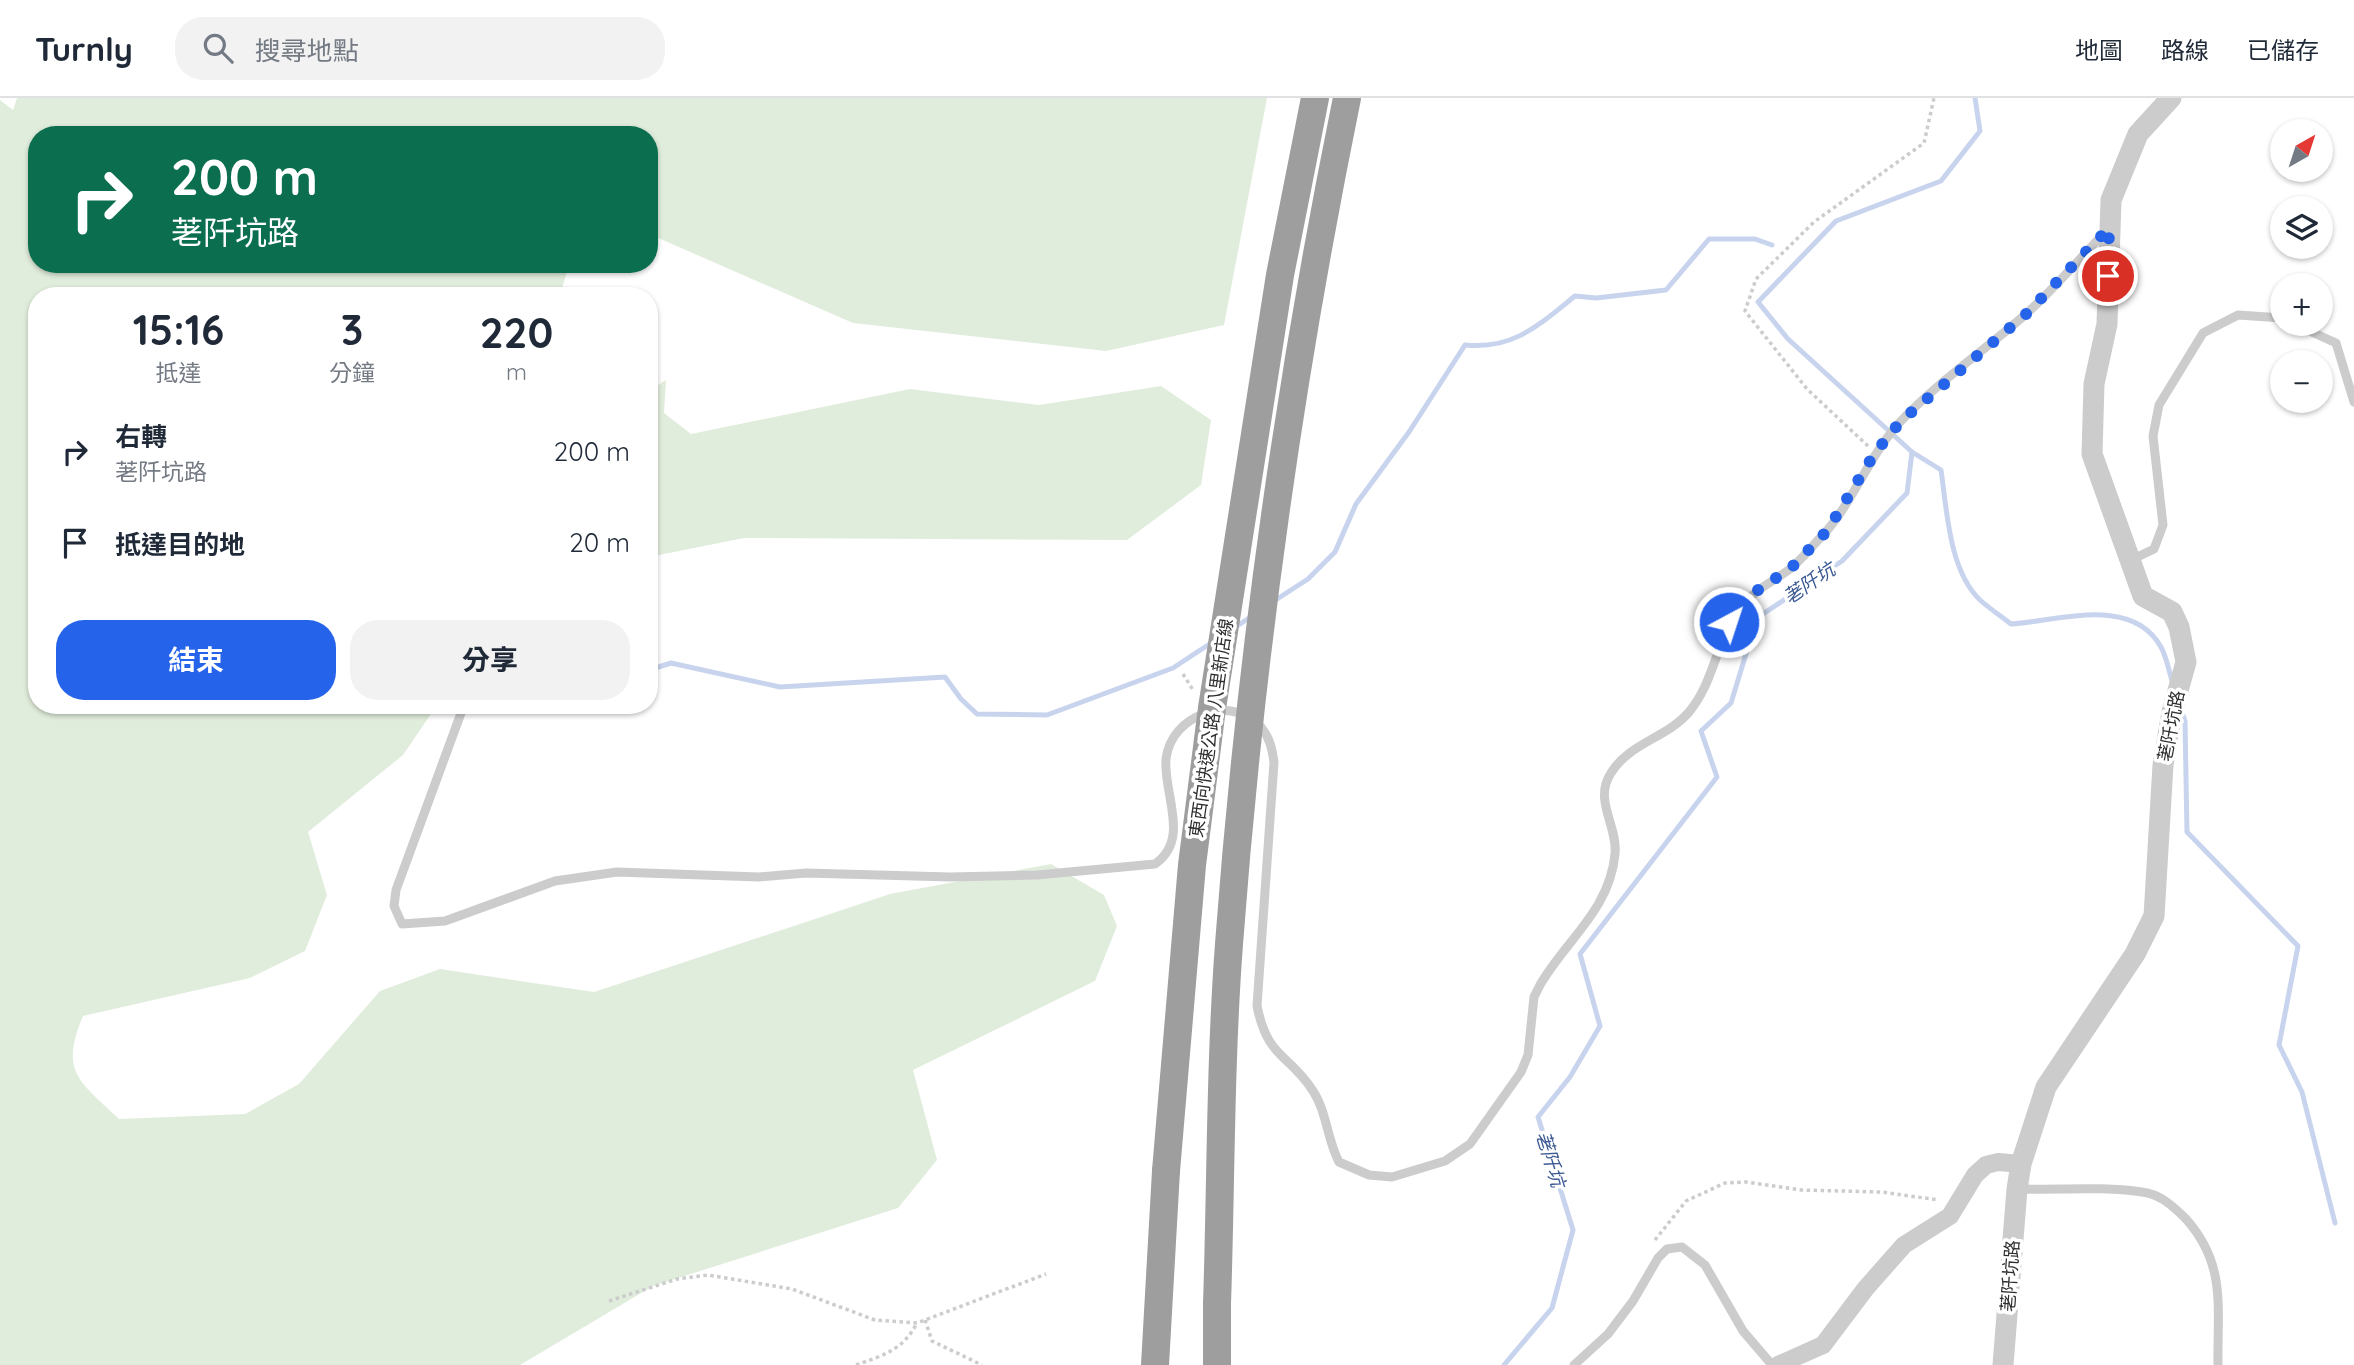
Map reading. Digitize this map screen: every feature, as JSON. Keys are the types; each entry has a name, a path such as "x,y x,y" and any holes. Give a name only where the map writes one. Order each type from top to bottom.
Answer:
{"highway":[{"name":"東西向快速公路 八里新店線","path":"1156,1365 1166,1171 1192,865 1212,708 1280,275 1315,98"},
{"name":"東西向快速公路 八里新店線","path":"1217,1365 1229,948 1248,720 1321,222 1347,98"}],"street":[{"name":"荖阡坑路","path":"2003,1365 2017,1189 2021,1164 2046,1087 2135,954 2154,916 2163,765 2172,712 2186,662 2179,627 2172,612 2143,596 2092,454 2094,384 2107,324 2111,200 2138,134 2171,98"},
{"path":"1778,1365 1823,1345 1866,1288 1904,1245 1917,1235 1942,1223 1986,1166 1998,1162 2021,1164"}],"lane":[{"path":"461,714 396,890 394,906 402,924 445,921 555,881 617,872 759,877 806,873 950,877 1037,875 1155,864 1167,856 1172,845 1174,829 1166,758 1171,743 1182,726 1199,715 1220,710 1240,713 1260,726 1270,742 1274,762 1257,1006 1261,1027 1275,1051 1312,1088 1339,1162 1369,1175 1392,1177 1445,1161 1471,1144 1521,1072 1528,1055 1539,985 1592,917 1613,871 1616,852 1603,789 1609,774 1629,752 1670,730 1690,710 1709,678 1717,649 1729,622 1759,589 1790,569 1827,531 1877,450 1900,422 2035,305 2109,228"},
{"path":"2131,560 2154,549 2164,525 2153,436 2159,405 2203,333 2238,315 2270,317"},
{"path":"2321,336 2336,343 2354,402"},
{"path":"2017,1189 2143,1192 2171,1203 2202,1237 2212,1257 2217,1282 2218,1365"},
{"path":"1574,1365 1608,1334 1658,1258 1667,1250 1682,1247 1705,1265 1743,1331 1772,1365"}],"path":[{"path":"1877,450 1807,389 1745,311 1756,279 1814,222 1924,143 1934,98"},
{"path":"1648,1276 1653,1242 1686,1201 1725,1184 1746,1182 1801,1190 1881,1192 1958,1203"},
{"path":"610,1301 677,1279 708,1275 792,1289 875,1320 917,1322 1046,1274"},
{"path":"925,1320 932,1341 982,1365"},
{"path":"856,1365 896,1350 908,1340 917,1322"}],"green space":[{"path":"17,98 1267,98 1224,325 1106,351 853,323 658,238 658,126 28,126 28,273 566,273 563,287 28,287 28,714 431,714 403,755 308,832 327,895 305,951 250,978 83,1016 73,1051 77,1075 84,1085 119,1119 245,1114 299,1084 380,991 440,969 594,992 890,894 1051,864 1104,895 1117,926 1095,981 913,1070 937,1160 898,1208 653,1286 520,1365 0,1365 0,100 13,110"},
{"path":"666,380 664,413 691,434 910,389 1039,405 1161,386 1211,420 1201,485 1127,540 744,538 658,555 658,385"}],"waterway":[{"name":"荖阡坑","path":"1504,1365 1552,1308 1573,1230 1538,1117 1570,1077 1600,1026 1580,954 1717,777 1701,731 1731,703 1757,618 1842,561 1907,493 1912,452 1788,339 1758,302 1836,221 1941,181 1980,131 1975,98"},
{"path":"1274,601 1308,579 1335,552 1356,504 1409,432 1465,345 1482,346 1511,339 1537,326 1575,296 1596,298 1666,290 1709,239 1755,239 1772,245"},
{"path":"1912,452 1941,470 1956,556 1962,573 1980,600 2011,624 2093,615 2132,621 2148,631 2161,647 2173,684"},
{"path":"1234,628 1252,616"},
{"path":"658,667 671,663 780,687 945,677 961,699 977,714 1047,715 1173,668 1211,643"},
{"path":"2181,709 2185,721 2187,832 2298,946 2279,1045 2302,1092 2335,1223"}],"route":[{"path":"1729,622 1745,602 1759,589 1790,569 1827,531 1875,453 1900,422 2026,314 2109,228 2108,276"}]}
